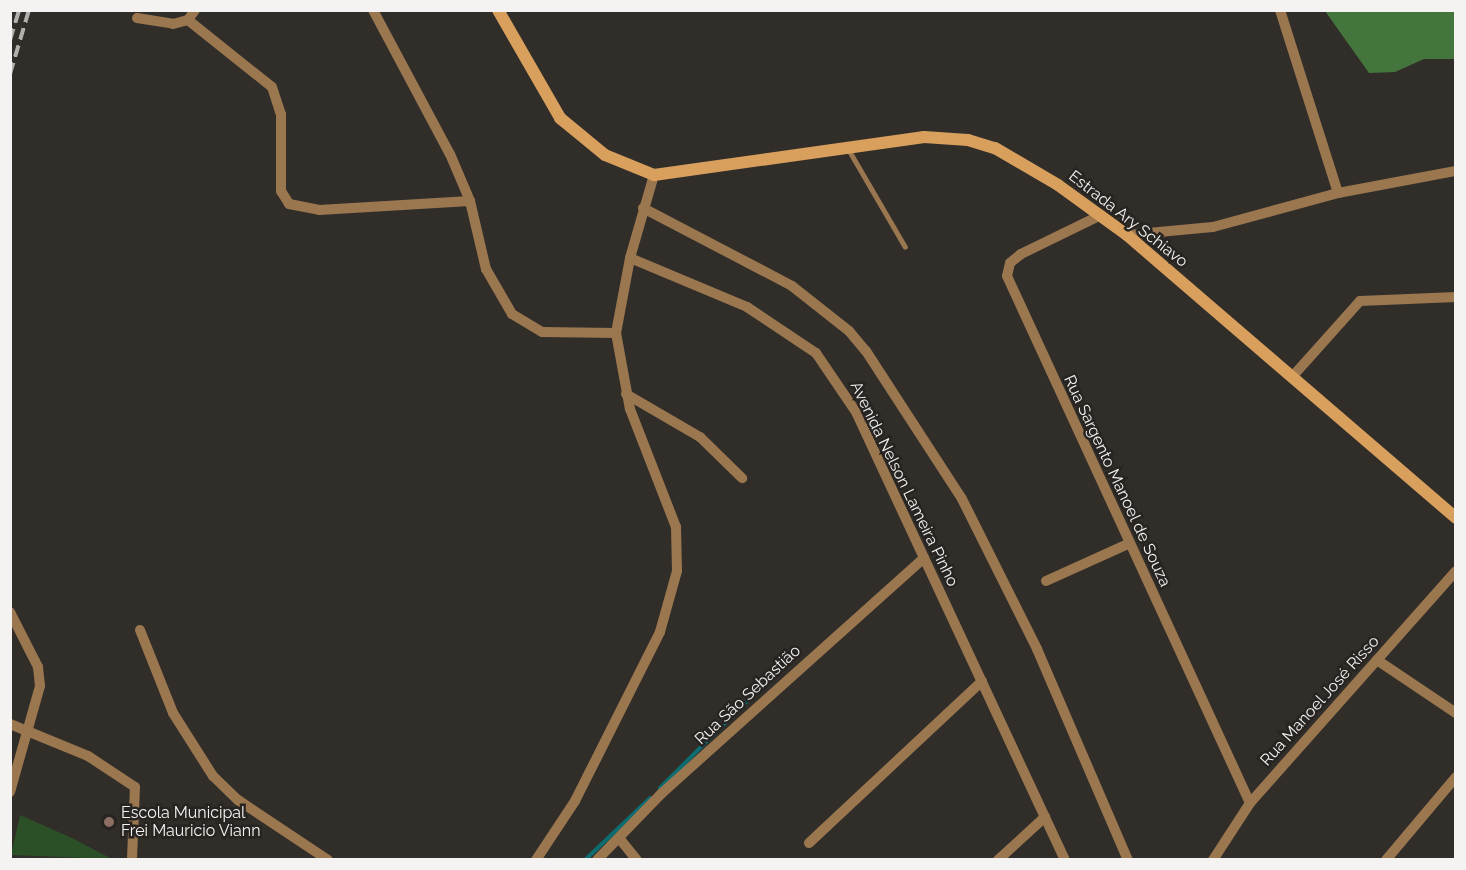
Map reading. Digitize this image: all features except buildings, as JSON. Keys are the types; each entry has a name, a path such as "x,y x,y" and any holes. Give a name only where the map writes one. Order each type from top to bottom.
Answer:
{"main road":[{"name":"Estrada Ary Schiavo","path":"498,10 560,118 605,155 654,175 924,137 968,140 1030,167 1127,235 1455,519"}],"street":[{"path":"137,18 172,24 188,20 195,10"},
{"path":"373,10 439,130 470,201 486,269 512,314 542,332 616,333"},
{"path":"1280,10 1338,193"},
{"path":"188,20 272,87 281,114 281,191 289,204 319,210 470,201"},
{"path":"1127,235 1213,226 1338,193 1455,171"},
{"path":"536,860 575,801 673,595 676,527 626,394 616,333 630,258 654,175"},
{"path":"643,208 792,286 849,330 866,351 962,499 1037,649 1128,860"},
{"name":"Rua Sargento Manoel de Souza","path":"1101,215 1020,254 1010,263 1007,276 1250,803"},
{"name":"Avenida Nelson Lameira Pinho","path":"630,258 747,307 816,353 856,412 1065,860"},
{"path":"1292,377 1360,302 1455,297"},
{"path":"626,394 700,437 742,478"},
{"path":"1046,581 1130,543"},
{"name":"Rua São Sebastião","path":"597,860 924,558"},
{"name":"Rua Manoel José Risso","path":"1213,857 1250,803 1455,571"},
{"path":"10,612 38,667 40,686 31,731 10,792"},
{"path":"140,630 173,713 213,776 238,800 328,860"},
{"path":"1377,660 1455,713"},
{"path":"809,843 982,681"},
{"path":"10,724 88,756 135,787 132,860"},
{"path":"1386,860 1455,777"},
{"path":"998,860 1045,817"},
{"path":"619,838 637,860"}],"lane":[{"path":"848,149 905,247"}],"green space":[{"path":"1325,11 1455,11 1455,59 1424,59 1395,72 1369,73"},
{"path":"20,815 72,838 112,859 11,855"}],"waterway":[{"path":"660,788 751,697"},
{"path":"585,860 650,798"}],"railway":[{"path":"10,40 19,10"},
{"path":"10,74 29,10"}],"place":[{"name":"Escola Municipal Frei Mauricio Viann","path":"109,822"}]}
